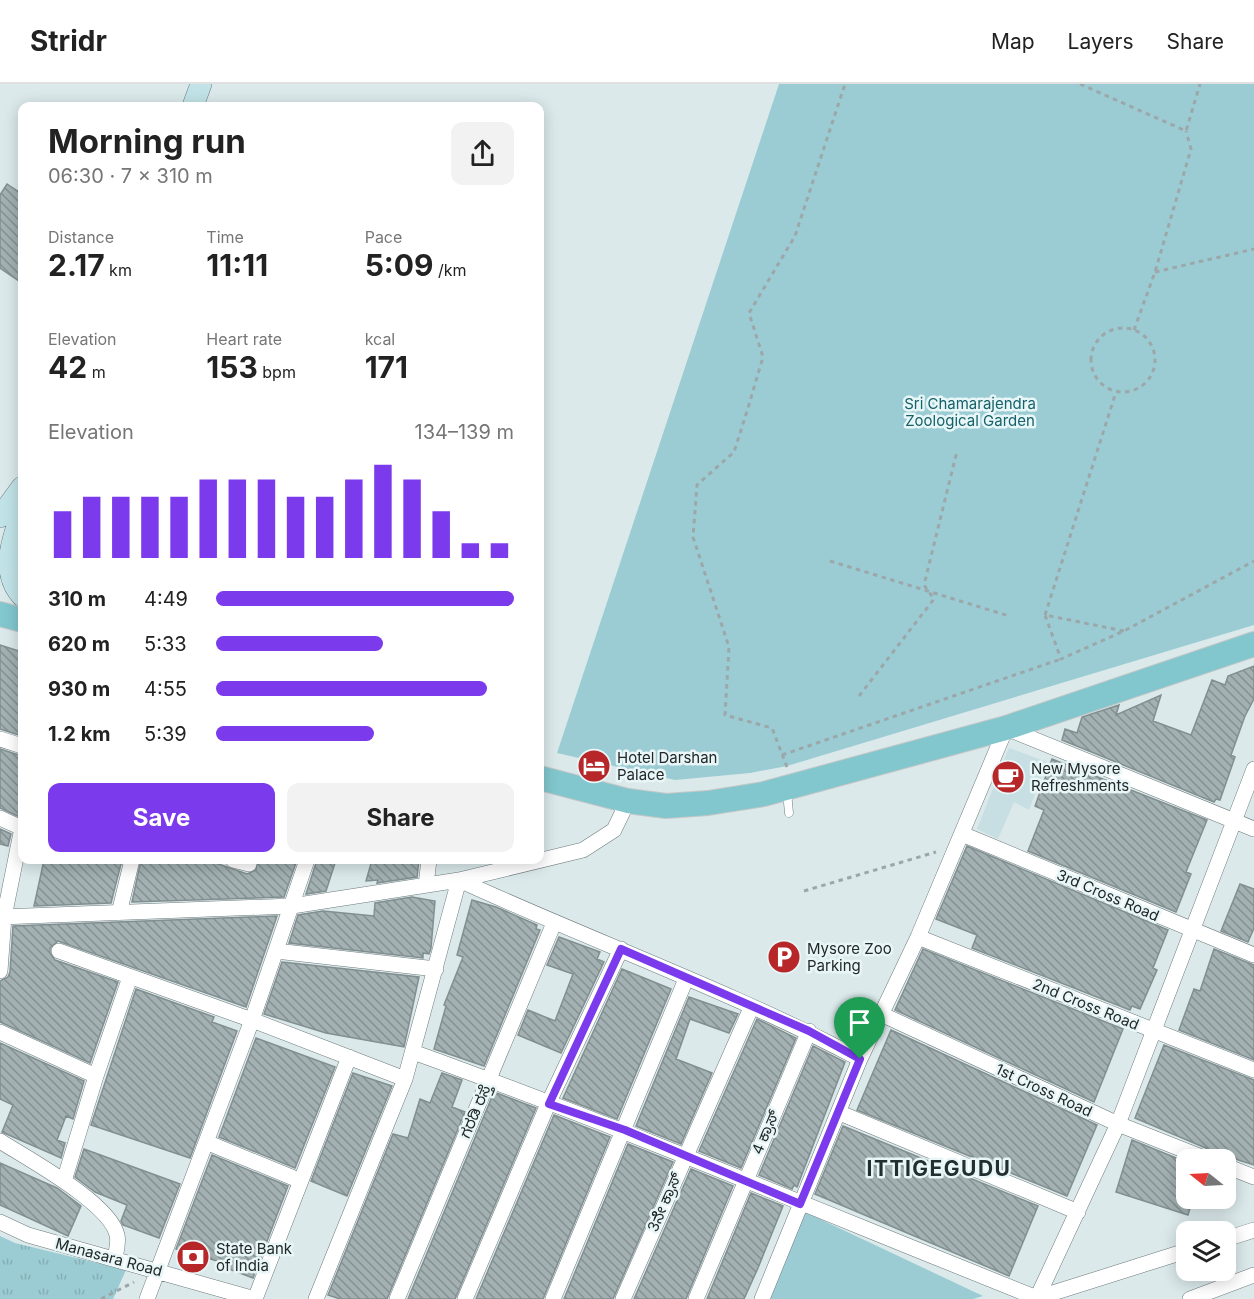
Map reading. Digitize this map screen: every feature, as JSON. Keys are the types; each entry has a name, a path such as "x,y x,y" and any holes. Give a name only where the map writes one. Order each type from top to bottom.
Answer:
{"main road":[{"path":"194,102 201,84"},
{"path":"0,518 18,493"},
{"path":"18,527 8,566 18,592"},
{"path":"0,614 18,619"},
{"path":"544,779 628,801 666,806 708,803 789,787 1006,729 1254,644"}],"street":[{"path":"762,1299 840,1113 860,1059 918,937 1006,729 1254,829"},
{"path":"0,739 18,745"},
{"path":"1035,1299 1118,1124 1254,769"},
{"path":"544,857 583,850 614,830 628,801"},
{"path":"0,819 18,826"},
{"name":"3rd Cross Road","path":"962,834 1254,955"},
{"path":"0,971 2,917 18,846"},
{"path":"119,913 131,864"},
{"path":"147,1299 252,1020 307,864"},
{"path":"426,885 429,864"},
{"path":"2,917 292,906 459,880 508,864"},
{"path":"459,880 554,923 621,949 751,1008 809,1031 860,1059"},
{"path":"316,1299 405,1079 459,880"},
{"name":"ಗರಡಿ ರಸ್ತೆ","path":"397,1299 554,923"},
{"name":"2nd Cross Road","path":"918,937 1153,1032 1254,1070"},
{"path":"465,1299 549,1104 621,949"},
{"path":"59,951 252,1020 405,1079"},
{"path":"276,951 436,969"},
{"path":"64,1181 96,1076 130,977"},
{"path":"553,1299 686,979"},
{"name":"3ನೆೇ ಕ್ರಾಸ್","path":"623,1299 684,1155 751,1008"},
{"name":"1st Cross Road","path":"881,1014 1118,1124 1181,1149"},
{"name":"4 ಕ್ರಾಸ್","path":"696,1299 809,1031"},
{"path":"0,1032 96,1076"},
{"path":"413,1052 489,1079 549,1104 625,1130 744,1181 1035,1299 1176,1254"},
{"path":"255,1299 349,1057"},
{"path":"840,1113 1078,1212"},
{"path":"0,1141 64,1181 102,1210 117,1235 115,1258"},
{"path":"206,1142 301,1181"},
{"path":"1236,1170 1254,1177"},
{"name":"Manasara Road","path":"0,1222 28,1235 255,1299"},
{"path":"1236,1236 1254,1230"},
{"path":"1190,1299 1254,1275"}],"lane":[{"path":"789,787 789,813"}],"path":[{"path":"789,787 782,755 772,728 725,715 729,647 693,537 697,485 734,452 764,357 749,313 795,236 845,84"},
{"path":"1080,84 1186,130"},
{"path":"1134,330 1155,272 1191,149 1186,130 1200,84"},
{"path":"1155,272 1254,249"},
{"path":"1124,328 1134,330 1151,344 1155,364 1152,375 1137,390 1116,392 1106,388 1093,372 1093,351 1104,334 1124,328"},
{"path":"1061,658 1045,615 1116,392"},
{"path":"859,696 934,599 924,585 957,451"},
{"path":"830,561 1009,616"},
{"path":"782,755 1061,658 1124,631 1254,561"},
{"path":"1045,615 1124,631"},
{"path":"804,891 934,852 952,856"},
{"path":"101,1299 158,1270"}],"shaded area":[{"path":"1009,748 1047,762 1029,810 1014,802 998,839 977,829"}],"green space":[{"name":"Sri Chamarajendra Zoological Garden","path":"779,84 1254,84 1254,625 787,766 750,773 675,780 557,753"},
{"path":"805,1212 983,1296 973,1299 770,1299"},
{"path":"0,1236 15,1243 126,1270 113,1299 0,1299"}],"building":[{"path":"7,184 18,191 18,280 0,268 0,195"},
{"path":"0,645 18,651 18,735 0,729"},
{"path":"1254,666 1254,699 1245,716 1231,755 1235,757 1220,800 1216,799 1214,802 1062,740 1065,729 1077,733 1082,717 1119,705 1116,715 1161,695 1153,721 1191,735 1212,680 1225,685 1228,676"},
{"path":"0,749 18,755 18,816 0,808"},
{"path":"1052,759 1207,820 1186,872 1191,874 1176,912 1028,851 1044,810 1035,806"},
{"path":"0,829 11,834 8,846 0,844"},
{"path":"967,846 1168,930 1153,968 1157,970 1140,1009 1132,1006 1130,1010 972,948 977,935 936,919"},
{"path":"43,864 121,864 111,903 34,906"},
{"path":"140,864 218,864 247,874 256,870 257,864 296,864 284,897 132,902"},
{"path":"316,864 335,864 326,891 306,894"},
{"path":"371,864 419,864 417,877 377,883 378,880 366,881"},
{"path":"1240,884 1254,889 1254,928 1248,942 1221,931"},
{"path":"412,897 435,901 431,948 429,954 423,953 423,958 289,943 298,915 323,911 374,916 375,903"},
{"path":"472,900 496,907 537,925 536,929 540,930 484,1066 434,1049 446,1006 444,1005 463,957 457,955"},
{"path":"277,916 246,1007 58,941 50,948 50,953 55,960 118,982 90,1063 0,1022 0,981 8,977 10,972 13,926"},
{"path":"559,937 600,952 597,959 604,962 561,1053 518,1035 528,1010 555,1021 573,974 547,965"},
{"path":"923,949 1123,1029 1094,1102 895,1010"},
{"path":"1214,949 1254,965 1254,1060 1179,1030 1194,989 1200,991"},
{"path":"282,962 419,977 404,1047 326,1033 264,1014"},
{"path":"622,969 671,989 617,1119 563,1098"},
{"path":"136,989 214,1017 212,1022 237,1031 190,1158 91,1125"},
{"path":"689,997 738,1014 729,1033 690,1019 676,1059 712,1073 681,1144 636,1126"},
{"path":"757,1019 796,1038 741,1168 699,1151"},
{"path":"891,1030 1097,1125 1067,1196 857,1110"},
{"path":"256,1038 335,1067 295,1168 219,1137"},
{"path":"0,1043 84,1081 73,1119 66,1116 57,1140 65,1143 61,1158 2,1132 13,1105 0,1099"},
{"path":"1164,1045 1254,1080 1254,1165 1236,1159 1236,1149 1208,1149 1135,1118"},
{"path":"813,1046 845,1062 797,1187 794,1185 792,1189 759,1175"},
{"path":"353,1073 392,1086 347,1196 311,1181"},
{"path":"442,1073 462,1080 452,1107 465,1112 387,1299 340,1299 328,1295 393,1134 408,1138 420,1099 430,1103"},
{"path":"494,1092 536,1108 455,1299 408,1299"},
{"path":"554,1115 610,1137 543,1299 476,1299"},
{"path":"843,1126 1038,1206 1009,1276 815,1194"},
{"path":"1132,1140 1176,1158 1176,1209 1190,1209 1188,1215 1116,1192"},
{"path":"628,1144 673,1162 613,1299 564,1299"},
{"path":"84,1149 180,1184 159,1238 123,1225 121,1221 127,1205 95,1192 75,1177"},
{"path":"212,1155 288,1186 253,1278 229,1269 231,1265 176,1249"},
{"path":"0,1163 57,1188 81,1206 68,1236 0,1205"},
{"path":"691,1169 733,1186 686,1299 634,1299"},
{"path":"751,1193 783,1206 758,1268 744,1299 707,1299"}],"place":[{"name":"Hotel Darshan Palace","path":"594,766"},
{"name":"New Mysore Refreshments","path":"1008,777"},
{"name":"Mysore Zoo Parking","path":"784,957"},
{"name":"State Bank of India","path":"193,1257"}],"district":[{"name":"ITTIGEGUDU","path":"939,1168"}],"route":[{"path":"621,949 751,1008 809,1031 860,1059 840,1113 800,1204 625,1130 549,1104 621,949"}]}
